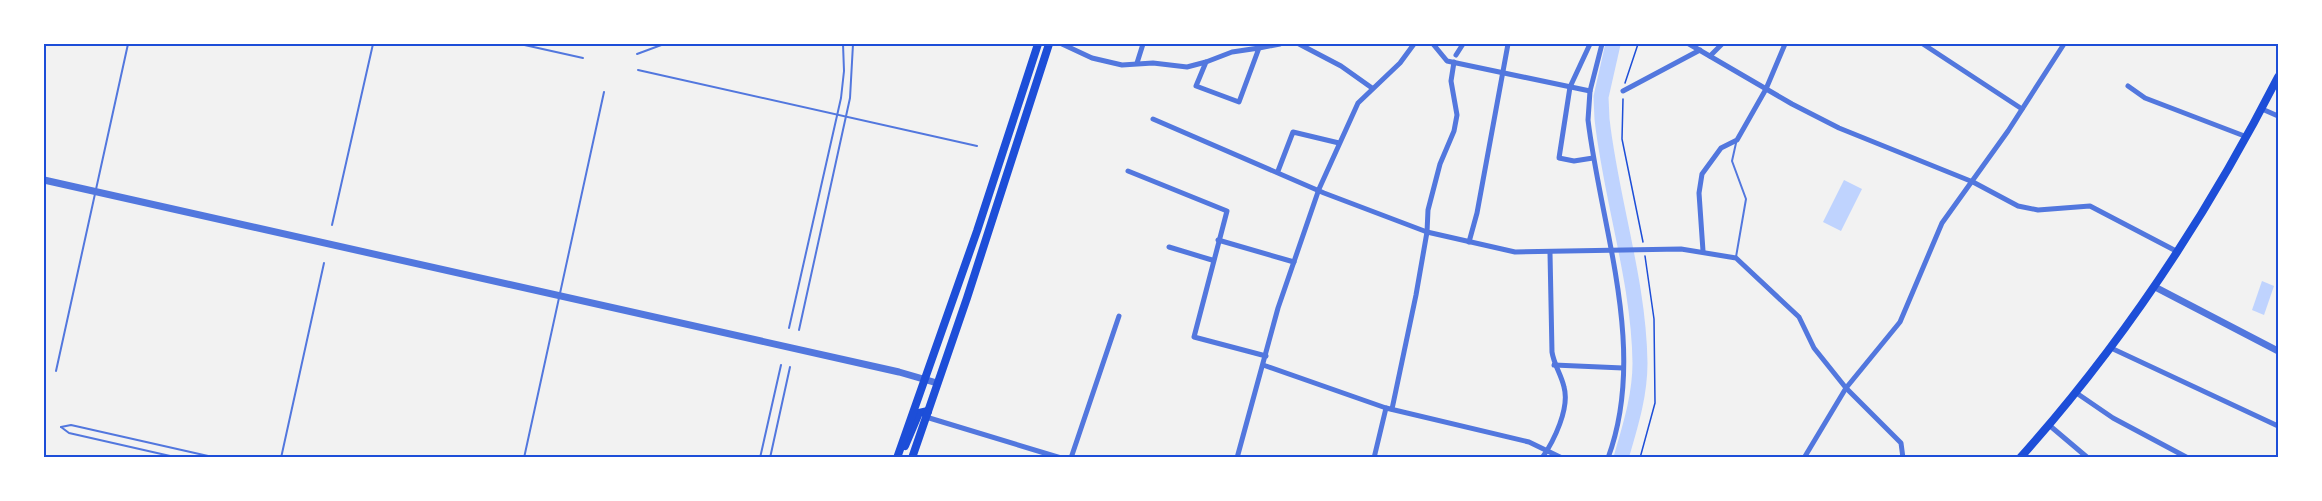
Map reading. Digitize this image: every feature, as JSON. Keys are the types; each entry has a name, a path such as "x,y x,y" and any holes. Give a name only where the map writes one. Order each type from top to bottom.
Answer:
{"main road":[{"path":"898,458 977,231 1038,44"},
{"path":"912,458 1048,44"},
{"path":"2020,458 2111,348 2155,287 2247,137 2278,78"},
{"path":"898,458 918,413 927,414"}],"street":[{"path":"1062,44 1098,60 1130,66 1137,63 1187,67 1232,52 1280,44"},
{"path":"1137,63 1143,44"},
{"path":"1299,44 1341,66 1372,88"},
{"path":"1237,458 1278,308 1319,189 1354,111 1372,88 1400,63 1414,44"},
{"path":"1433,44 1447,61 1590,91"},
{"path":"1456,55 1462,44"},
{"path":"1469,242 1477,213 1508,44"},
{"path":"1590,44 1570,87 1559,158 1574,161 1593,158"},
{"path":"1602,44 1590,91 1588,120 1622,323 1623,368 1618,422 1608,458"},
{"path":"1689,44 1839,128 1973,182 2018,206 2038,210 2090,206 2178,252"},
{"path":"1710,56 1722,44"},
{"path":"1702,251 1699,193 1702,174 1721,148 1737,140 1766,89 1785,44"},
{"path":"1923,44 2022,109"},
{"path":"1804,458 1846,388 1899,322 1942,224 1973,182 2064,44"},
{"path":"1206,62 1196,86 1239,102 1259,48"},
{"path":"1623,92 1700,50"},
{"path":"1374,458 1407,347 1434,184 1454,131 1457,115 1451,81 1454,62"},
{"path":"2128,86 2145,98 2247,137"},
{"path":"2262,110 2278,116"},
{"path":"1153,119 1427,232 1515,252 1550,253 1645,249 1702,251 1736,258 1799,317 1814,348 1846,388 1895,436 1900,443 1903,458"},
{"path":"1278,171 1293,132 1339,143"},
{"path":"1128,171 1227,211 1212,260 1194,337 1266,356"},
{"path":"44,180 938,383"},
{"path":"1218,240 1294,262"},
{"path":"1169,247 1212,260"},
{"path":"1542,458 1548,449 1564,407 1565,389 1554,365 1550,253"},
{"path":"2155,287 2278,351"},
{"path":"1071,458 1119,316"},
{"path":"2111,348 2278,426"},
{"path":"1263,365 1389,408 1530,442 1563,458"},
{"path":"1554,365 1623,368"},
{"path":"2075,392 2114,418 2188,458"},
{"path":"927,414 1061,458"},
{"path":"2049,425 2088,458"}],"lane":[{"path":"56,371 128,44"},
{"path":"332,225 373,44"},
{"path":"520,44 583,58"},
{"path":"637,54 664,44"},
{"path":"789,328 837,115 843,78 843,44"},
{"path":"799,330 846,117 852,85 853,44"},
{"path":"638,70 977,146"},
{"path":"524,458 604,92"},
{"path":"1736,258 1746,199 1732,161 1737,140"},
{"path":"281,458 324,263"},
{"path":"760,458 781,365"},
{"path":"770,458 790,367"},
{"path":"178,458 69,433 61,427 71,425 217,458"}],"path":[{"path":"1638,44 1623,92 1622,140 1645,249 1654,318 1655,403 1640,458"}],"water":[{"path":"1844,180 1862,189 1841,231 1823,222"},
{"path":"2262,281 2274,286 2264,315 2252,310"}],"waterway":[{"path":"1613,44 1601,97 1602,119 1635,302 1640,363 1636,399 1621,458"}]}
